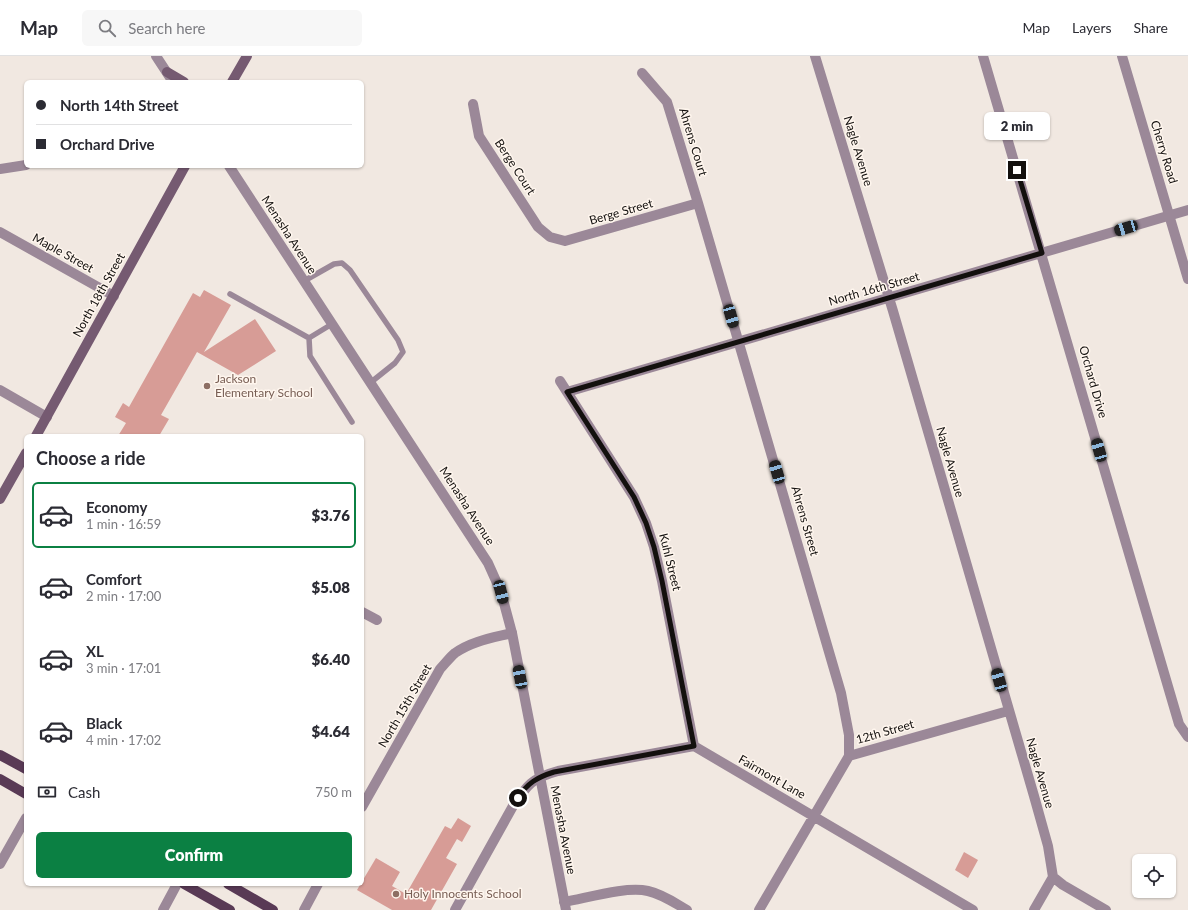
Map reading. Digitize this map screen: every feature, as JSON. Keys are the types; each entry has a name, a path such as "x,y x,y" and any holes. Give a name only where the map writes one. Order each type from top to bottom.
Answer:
{"main road":[{"path":"233,80 247,56"},
{"path":"226,80 238,71"},
{"path":"167,72 181,80"},
{"name":"North 18th Street","path":"37,434 184,168"},
{"path":"0,499 24,457"},
{"path":"0,755 24,768"},
{"path":"0,779 24,793"},
{"path":"188,886 230,910"},
{"path":"231,886 273,910"}],"street":[{"path":"156,56 173,80"},
{"name":"Nagle Avenue","path":"815,56 889,298 1048,846 1053,876"},
{"name":"Orchard Drive","path":"983,56 1179,724 1188,737"},
{"name":"Cherry Road","path":"1122,56 1188,279"},
{"name":"Ahrens Court","path":"642,73 667,102 698,203"},
{"name":"Berge Court","path":"473,104 479,136 538,227 550,237"},
{"path":"0,170 24,165"},
{"name":"Menasha Avenue","path":"229,168 488,563 501,592 512,633 565,906"},
{"name":"Berge Street","path":"550,237 565,240 698,203"},
{"name":"Ahrens Street","path":"698,203 841,693 849,735 849,756"},
{"name":"North 16th Street","path":"567,392 1188,210"},
{"name":"Maple Street","path":"0,232 114,296"},
{"name":"Kuhl Street","path":"560,381 634,497 646,523 654,547 662,581 694,746"},
{"path":"0,390 47,416"},
{"path":"364,613 377,620"},
{"name":"North 15th Street","path":"364,803 440,669 454,654 468,645 512,633"},
{"name":"12th Street","path":"759,910 849,756 1008,711"},
{"path":"455,910 520,794 529,784 540,777 558,771 694,746"},
{"name":"Fairmont Lane","path":"694,746 973,910"},
{"path":"0,864 24,822"},
{"path":"1034,910 1053,876 1063,885 1106,910"},
{"path":"163,910 176,886"},
{"path":"304,910 317,886"},
{"path":"565,906 635,890 655,893 687,910"}],"lane":[{"path":"304,281 334,264 342,263 350,270 398,340 403,352 395,363 370,383"},
{"path":"230,294 309,338"},
{"path":"309,338 332,324"},
{"path":"309,338 310,356 352,422"}],"building":[{"path":"204,290 231,305 204,352 255,319 276,351 238,375 197,352 161,415 169,419 160,434 119,434 126,423 115,417 123,403 129,407 193,293 200,297"},
{"path":"458,818 471,826 462,842 457,839 446,858 457,864 431,910 392,910 357,890 359,886 364,886 364,878 376,858 400,872 392,886 406,894 445,826 451,829"},
{"path":"964,852 978,860 968,878 955,870"}],"place":[{"name":"Jackson Elementary School","path":"207,386"},
{"name":"Holy Innocents School","path":"396,894"}],"route":[{"path":"518,798 526,786 546,774 694,746 662,581 654,547 646,523 634,497 567,392 1042,253 1017,170"}]}
